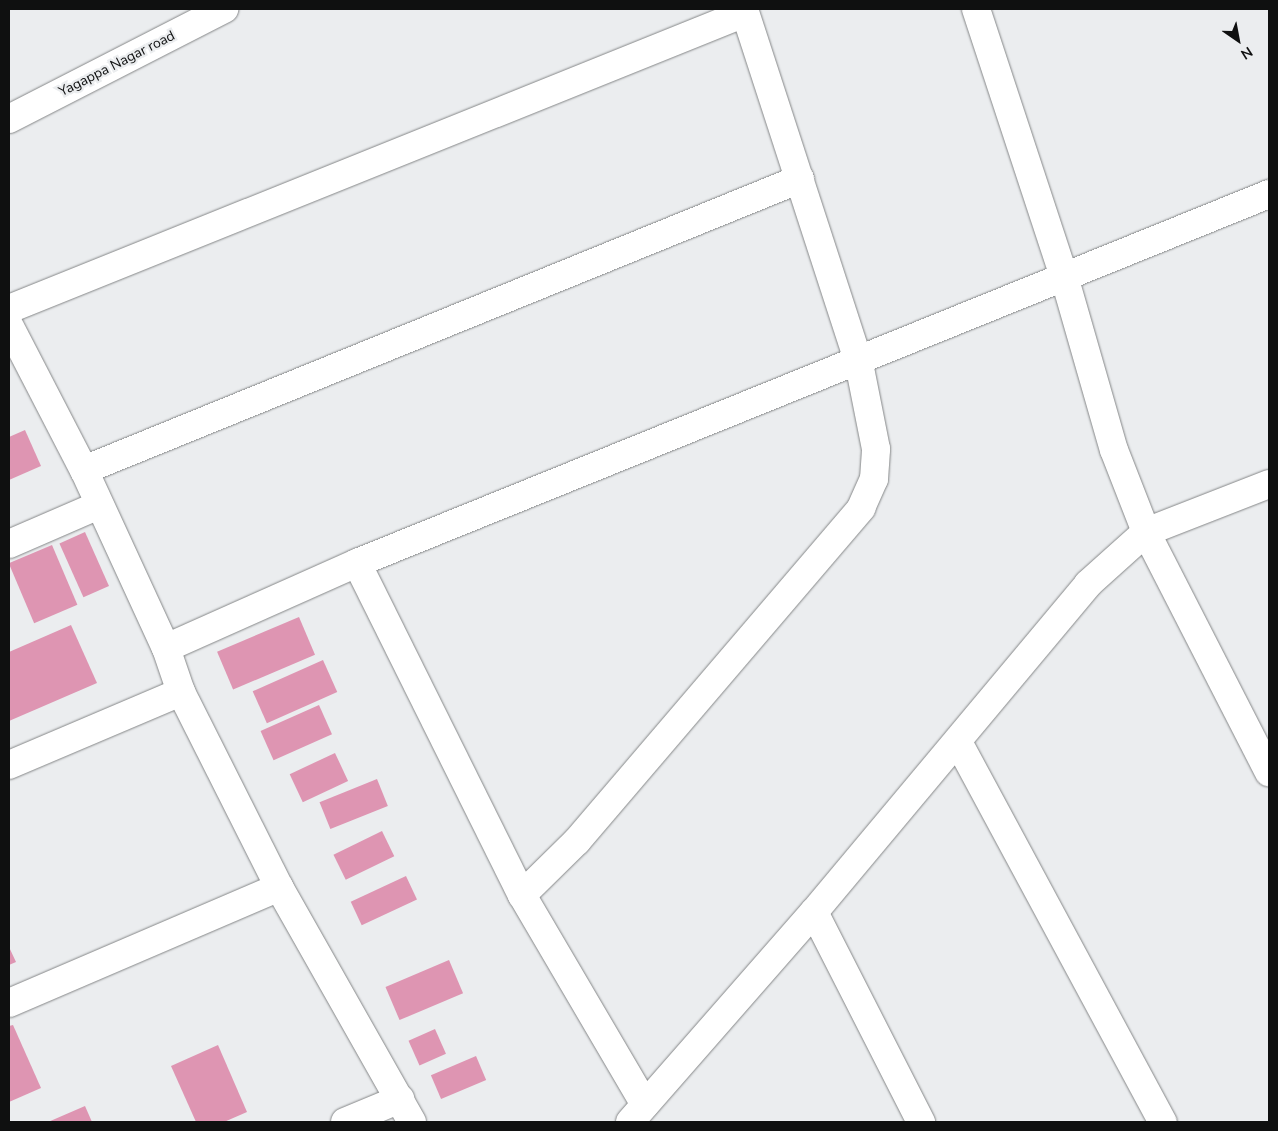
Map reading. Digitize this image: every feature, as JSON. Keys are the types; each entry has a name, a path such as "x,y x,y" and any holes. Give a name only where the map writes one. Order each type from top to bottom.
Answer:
{"street":[{"name":"Yagappa Nagar road","path":"9,120 224,9"},
{"path":"976,9 1064,276 1114,450 1146,532 1265,756"},
{"path":"9,309 745,11 859,363 876,449 874,479 861,508 577,841 522,895"},
{"path":"84,470 800,179"},
{"path":"166,648 357,563 859,363 1064,276 1269,194"},
{"path":"12,341 84,470 166,648 181,692 279,887 406,1111 345,1122"},
{"path":"357,563 522,895 638,1114 814,912 958,742 1088,584 1146,532 1269,484"},
{"path":"9,544 99,505"},
{"path":"9,765 181,692"},
{"path":"958,742 1164,1122"},
{"path":"9,1003 279,887"},
{"path":"814,912 921,1122"}],"building":[{"path":"25,430 41,466 9,480 9,437"},
{"path":"85,532 109,586 83,597 59,543"},
{"path":"52,545 77,605 34,623 9,563"},
{"path":"299,617 315,655 233,690 217,652"},
{"path":"71,625 97,683 9,721 9,652"},
{"path":"323,660 337,692 267,723 253,691"},
{"path":"319,705 332,734 274,760 261,731"},
{"path":"335,753 348,781 303,802 290,774"},
{"path":"377,779 388,806 330,829 320,802"},
{"path":"382,831 394,856 346,880 333,855"},
{"path":"406,876 417,900 362,925 351,902"},
{"path":"9,947 16,962 9,965"},
{"path":"449,960 463,993 400,1020 385,987"},
{"path":"13,1025 41,1088 9,1102 9,1026"},
{"path":"435,1029 446,1054 419,1065 409,1041"},
{"path":"218,1045 247,1112 224,1122 196,1122 171,1066"},
{"path":"476,1056 486,1080 441,1099 431,1075"},
{"path":"85,1106 92,1122 48,1122"}]}
